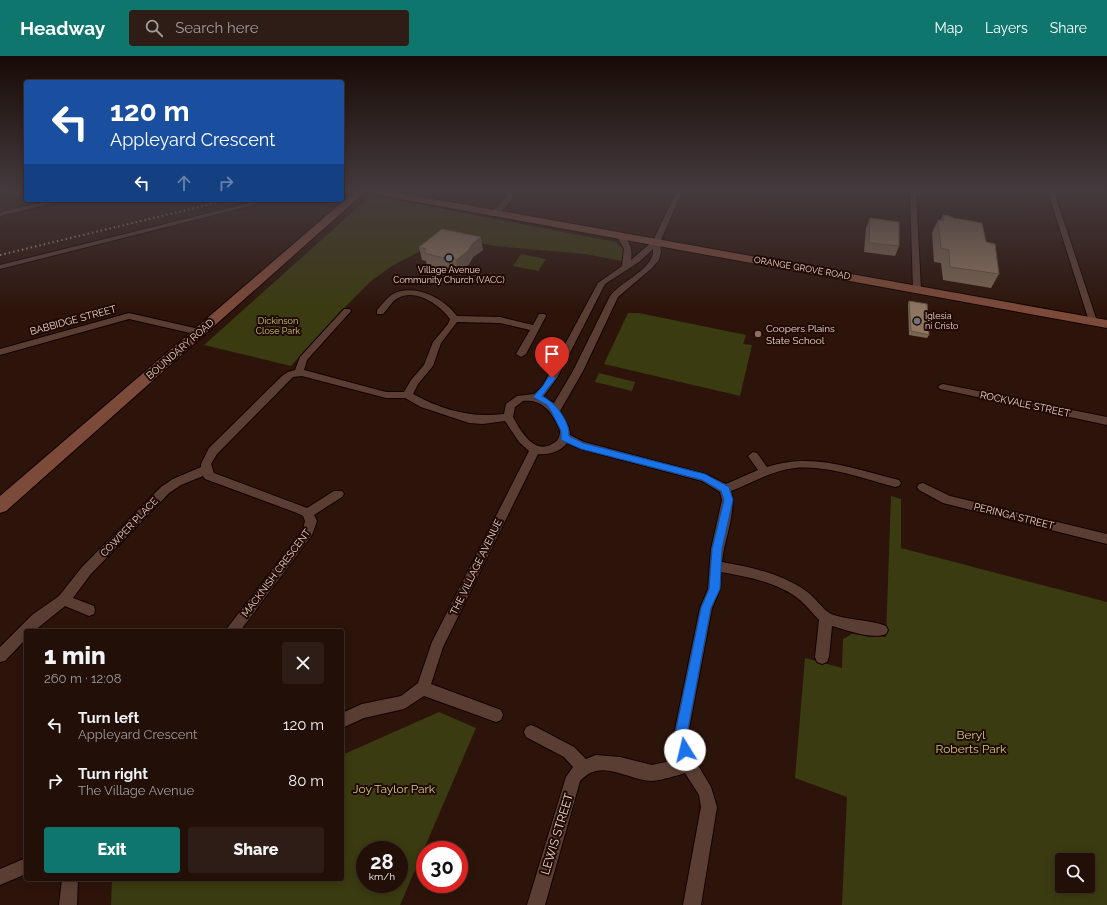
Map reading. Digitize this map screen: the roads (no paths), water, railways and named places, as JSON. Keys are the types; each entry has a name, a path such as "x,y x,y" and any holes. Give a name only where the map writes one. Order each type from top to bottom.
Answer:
{"main road":[{"name":"BOUNDARY ROAD","path":"0,506 314,232"},
{"name":"ORANGE GROVE ROAD","path":"601,232 917,288 1107,324"}],"street":[{"path":"0,267 143,232"},
{"path":"537,397 545,389 552,378 602,283 626,265 636,260 656,242 661,232"},
{"path":"915,232 917,288"},
{"path":"1064,232 1093,321"},
{"path":"620,235 628,244 629,256 626,265"},
{"path":"555,410 578,371 619,288 644,272 654,262 658,252 656,242"},
{"path":"380,312 396,296 410,294 436,300 451,313 454,319 452,325 437,342 428,366 414,382 407,395"},
{"path":"300,373 303,359 347,311"},
{"name":"BABBIDGE STREET","path":"0,352 129,316 199,332"},
{"path":"521,354 542,316"},
{"path":"454,319 500,320 536,328"},
{"path":"206,470 206,464 213,451 285,378 291,374 300,373 386,394 407,395 425,405 469,419 483,420 508,417"},
{"name":"ROCKVALE STREET","path":"943,387 1107,421"},
{"path":"527,397 537,397 549,403 555,410 565,431 563,442 554,449 535,449 528,445 508,417 510,406 516,400 527,397"},
{"path":"564,438 581,446 705,478 725,489 728,500 717,549 714,589 706,608 681,734 689,765 706,792 709,807 692,905"},
{"name":"THE VILLAGE AVENUE","path":"423,688 437,646 535,449"},
{"path":"753,456 765,472"},
{"path":"725,489 765,472 795,464 815,465 895,483"},
{"name":"MACKNISH CRESCENT","path":"206,470 209,476 307,513 311,521 308,532 234,629"},
{"name":"COWPER PLACE","path":"27,629 37,619 64,600 86,571 165,490 177,482 206,470"},
{"name":"PERINGA STREET","path":"923,487 948,500 1107,539"},
{"name":"MACKNISH CRESCENT","path":"307,513 338,494"},
{"path":"716,566 745,571 786,584 804,596 826,618 857,627 881,630"},
{"path":"64,600 89,610"},
{"path":"822,657 826,618"},
{"name":"COWPER PLACE","path":"0,656 24,632"},
{"path":"344,719 362,711 404,702 423,688 446,698 496,715"},
{"path":"531,732 569,752 583,767 596,763 620,765 652,773 689,765"},
{"name":"LEWIS STREET","path":"536,905 574,777 583,767"},
{"path":"0,877 24,867"},
{"path":"68,905 70,881"}],"railway":[{"path":"0,255 97,232"}],"place":[{"name":"Village Avenue Community Church (VACC)","path":"449,258"},
{"name":"Iglesia ni Cristo","path":"917,321"},
{"name":"Coopers Plains State School","path":"758,334"}],"park label":[{"name":"Dickinson Close Park","path":"278,326"},
{"name":"Beryl Roberts Park","path":"971,742"},
{"name":"Joy Taylor Park","path":"394,789"}]}
